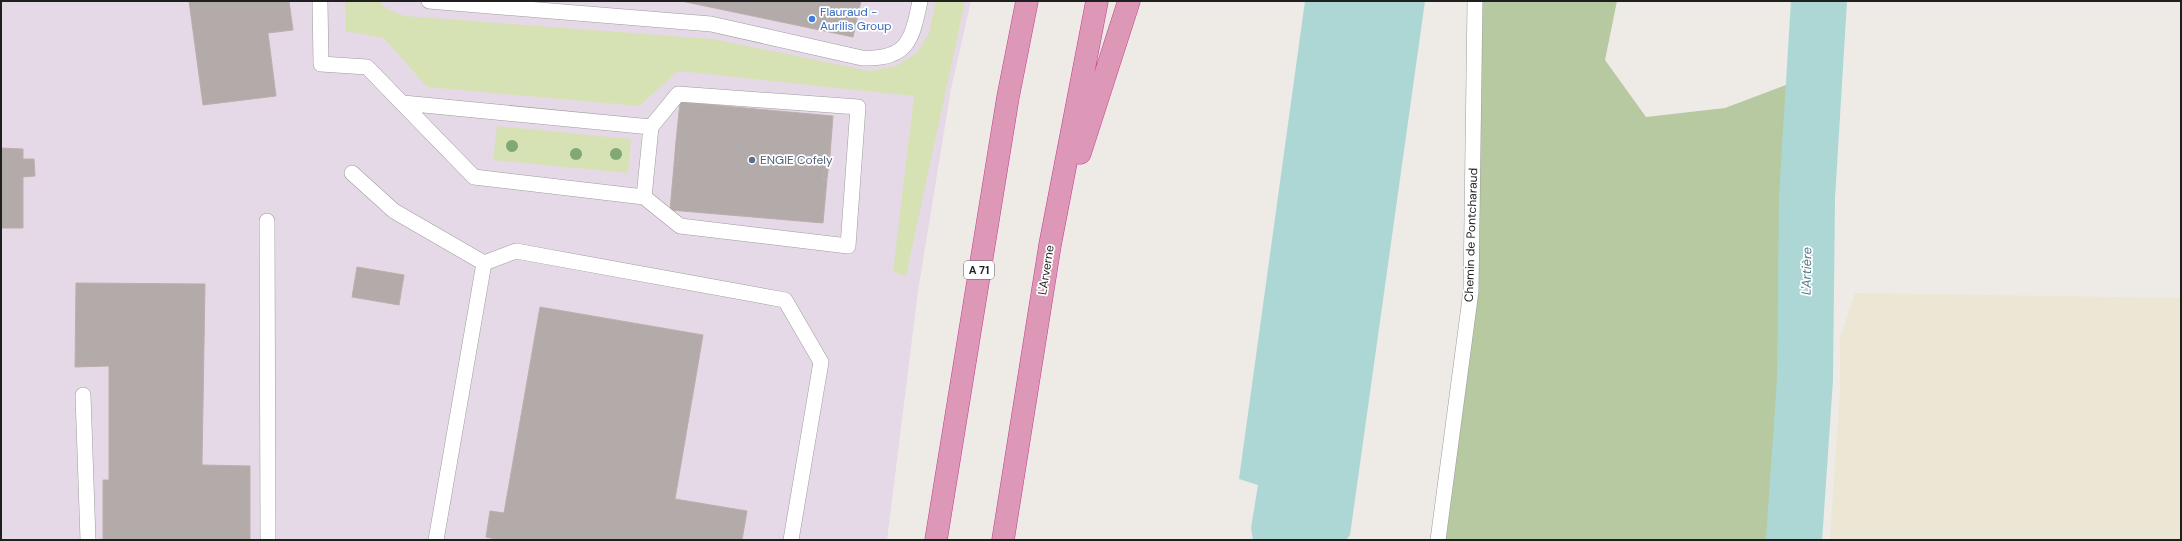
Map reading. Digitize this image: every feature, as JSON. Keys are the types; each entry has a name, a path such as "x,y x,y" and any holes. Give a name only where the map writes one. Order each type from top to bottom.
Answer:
{"highway":[{"name":"A 71","path":"936,540 1008,98 1027,1"},
{"name":"L'Arverne","path":"1003,540 1050,245 1098,1"},
{"path":"1050,245 1129,1"}],"lane":[{"path":"320,1 321,64 367,67 404,103 474,177 644,197 680,226 848,246 858,107 678,94 650,127 644,197"},
{"path":"428,1 711,24 862,58 881,59 898,53 908,40 915,22 920,1"},
{"name":"Chemin de Pontcharaud","path":"1438,540 1471,291 1475,1"},
{"path":"404,103 650,127"},
{"path":"352,172 394,211 484,263"},
{"path":"267,221 268,540"},
{"path":"484,263 516,251 785,300 821,362 791,540"},
{"path":"436,540 484,263"},
{"path":"83,395 88,540"}],"shaded area":[{"path":"1,1 971,1 951,89 918,291 887,540 1,540"},
{"path":"1855,293 2181,298 2181,540 1830,540 1840,391 1840,338"}],"green space":[{"path":"345,1 379,1 387,9 405,16 713,39 869,71 896,66 917,53 929,33 936,1 965,1 906,276 893,272 914,96 678,71 639,106 427,87 384,38 346,31"},
{"path":"1475,1 1617,1 1605,60 1646,117 1725,108 1815,74 1807,197 1805,379 1794,540 1438,540 1471,291"},
{"path":"497,126 631,139 628,173 493,160"}],"water":[{"path":"1305,1 1425,1 1350,535 1346,540 1253,540 1251,528 1258,485 1239,479"}],"building":[{"path":"189,1 289,1 293,30 268,33 276,96 203,105"},
{"name":"Flauraud - Aurilis Group","path":"681,1 861,1 853,37"},
{"name":"ENGIE Cofely","path":"680,102 833,116 830,155 826,155 823,179 827,179 823,223 670,210 674,165 677,166 680,142 676,141"},
{"path":"676,141 680,142 677,166 674,165"},
{"path":"1,148 23,149 23,159 34,159 35,176 23,177 23,228 1,228"},
{"path":"826,155 830,155 827,179 823,179"},
{"path":"357,267 404,275 399,305 352,297"},
{"path":"76,283 205,284 202,465 250,466 250,540 103,540 103,480 109,480 109,366 75,367"},
{"path":"540,307 703,335 675,499 747,511 742,540 500,540 486,537 490,511 504,513"}],"waterway":[{"name":"L'Artière","path":"1794,540 1805,379 1807,197 1819,1"}],"place":[{"name":"Flauraud - Aurilis Group","path":"812,19"},
{"name":"ENGIE Cofely","path":"752,160"}]}
